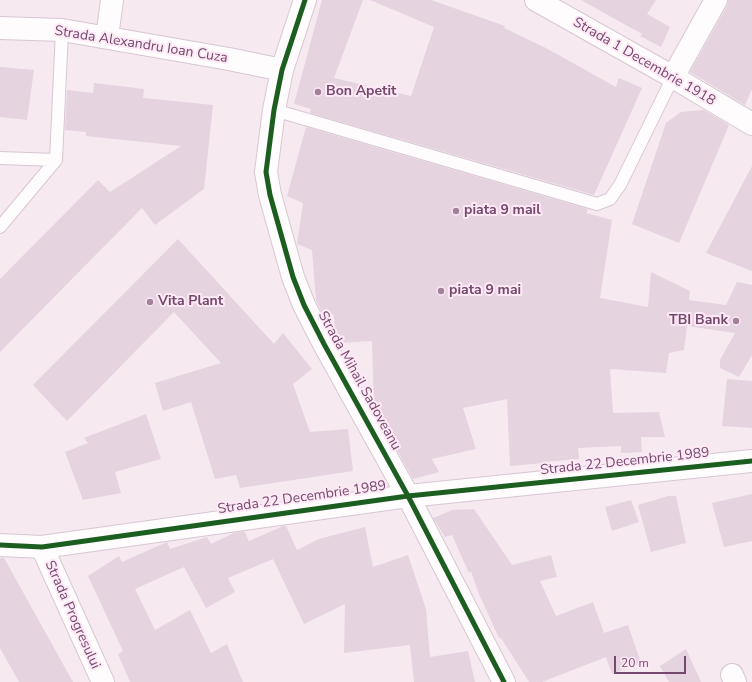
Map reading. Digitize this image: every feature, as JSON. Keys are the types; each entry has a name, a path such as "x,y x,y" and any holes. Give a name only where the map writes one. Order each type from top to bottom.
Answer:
{"street":[{"path":"107,37 112,0"},
{"path":"282,70 305,0"},
{"name":"Strada 1 Decembrie 1918","path":"536,0 673,77 752,124"},
{"path":"673,77 716,0"},
{"name":"Strada Alexandru Ioan Cuza","path":"0,28 62,30 229,59 282,70"},
{"name":"Strada Mihail Sadoveanu","path":"282,70 274,110 266,172 270,196 293,277 304,305 324,344 408,496 504,682"},
{"name":"Strada 22 Decembrie 1989","path":"0,545 42,547 408,496 752,461"},
{"name":"Strada Progresului","path":"42,547 103,682"}],"lane":[{"path":"0,227 56,160 62,30"},
{"path":"274,110 598,204 610,199 620,185 673,77"},
{"path":"0,158 56,160"}],"building":[{"path":"322,0 363,0 334,78 411,96 434,27 370,0 431,0 505,26 504,28 544,47 616,87 619,78 642,88 594,195 310,113 311,109 294,104"},
{"path":"581,0 656,0 647,14 670,27 661,47 640,36 642,34"},
{"path":"728,0 752,0 752,89 745,105 690,72 727,6"},
{"path":"0,67 34,70 27,120 0,117"},
{"path":"94,83 144,89 143,98 213,105 204,189 155,225 142,208 0,352 0,279 98,180 110,192 181,146 86,136 86,132 65,130 67,90 93,93"},
{"path":"704,110 729,125 679,243 632,224 666,123 681,112"},
{"path":"306,127 588,209 586,213 612,220 600,298 648,307 651,272 690,291 689,300 726,305 737,282 752,285 752,355 739,377 720,368 720,360 735,333 687,326 684,350 669,353 666,373 610,369 613,413 659,412 665,437 641,437 642,452 621,453 621,446 578,448 579,459 510,466 507,399 463,408 476,449 432,459 439,472 413,479 374,409 372,341 338,343 335,337 334,315 322,313 316,300 312,250 297,244 303,203 287,196"},
{"path":"752,166 752,271 706,253"},
{"path":"178,239 274,344 283,333 312,369 293,384 310,432 348,429 353,471 240,488 236,475 215,479 191,402 163,411 155,383 221,363 174,312 67,421 33,385"},
{"path":"727,379 752,381 752,428 722,426"},
{"path":"146,414 161,459 115,472 121,493 83,500 65,452 88,443 84,438"},
{"path":"752,494 752,541 724,547 712,503"},
{"path":"668,496 676,496 686,543 651,552 638,505"},
{"path":"631,500 639,522 612,531 605,507"},
{"path":"474,509 512,565 551,555 557,577 540,581 556,616 593,602 604,633 628,625 641,663 612,674 606,657 542,682 529,682 501,638 499,638 478,592 471,571 469,573 452,535 445,537 433,518 452,510"},
{"path":"286,526 297,550 319,539 365,527 373,567 408,555 426,609 430,657 468,651 475,682 414,682 410,645 344,653 345,604 304,624 273,559 228,578 235,592 206,608 184,567 135,589 155,630 190,610 211,653 227,644 243,682 130,682 118,654 123,651 88,576 119,556 122,562 167,542 170,549 207,537 211,544 234,533 244,531 249,541"},
{"path":"0,558 4,558 73,682 19,682 0,648"},
{"path":"686,649 701,682 669,682 660,666"}],"cycle path":[{"path":"305,0 282,70 274,110 266,172 270,195 293,277 304,305 324,344 408,496 504,682"},
{"path":"0,545 42,547 408,496 752,461"}],"place":[{"name":"Bon Apetit","path":"318,92"},
{"name":"piata 9 mail","path":"456,211"},
{"name":"piata 9 mai","path":"441,291"},
{"name":"Vita Plant","path":"150,302"},
{"name":"TBI Bank","path":"736,321"}]}
